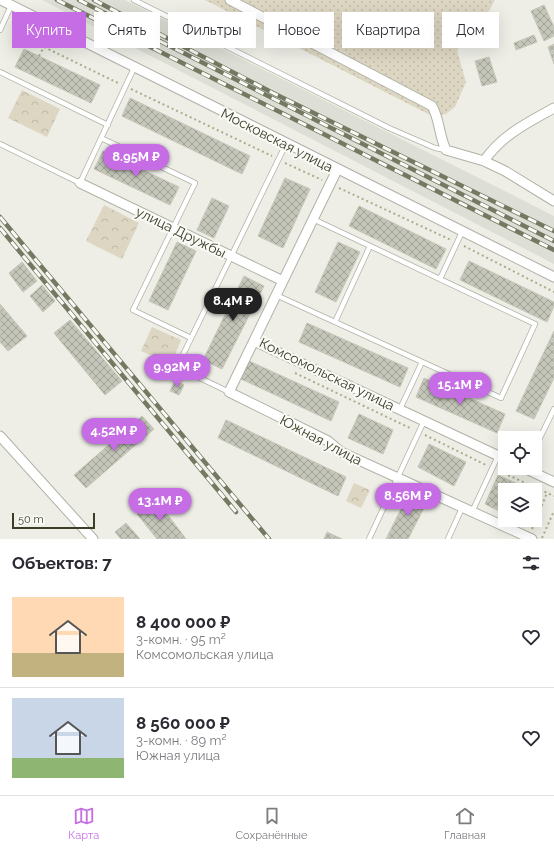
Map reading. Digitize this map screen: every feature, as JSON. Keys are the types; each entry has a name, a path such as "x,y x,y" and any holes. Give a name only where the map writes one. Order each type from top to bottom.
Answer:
{"street":[{"name":"Московская улица","path":"1,0 554,278"},
{"path":"230,0 432,106 446,150 484,161 505,171 554,201"},
{"path":"484,161 498,143 509,133 554,108"},
{"name":"Комсомольская улица","path":"337,170 254,341 498,456"},
{"name":"улица Дружбы","path":"80,183 283,281"},
{"path":"229,392 254,341"},
{"name":"Южная улица","path":"229,392 328,441 341,452 530,538"},
{"path":"0,436 93,539"},
{"path":"539,475 554,482"}],"lane":[{"path":"134,0 389,128 435,148 446,150"},
{"path":"0,30 12,6"},
{"path":"0,144 80,183 134,68"},
{"path":"0,72 108,125"},
{"path":"101,138 195,183 133,310 191,338"},
{"path":"229,392 177,368 286,144"},
{"path":"276,295 501,398 535,324 313,219"},
{"path":"440,279 462,232"},
{"path":"335,322 370,246"},
{"path":"400,410 422,362"},
{"path":"542,434 554,409"},
{"path":"369,539 424,421"},
{"path":"472,512 492,468 498,461"},
{"path":"448,539 462,508"}],"path":[{"path":"40,56 44,48"},
{"path":"46,48 457,243 554,292"},
{"path":"292,371 492,468 554,496"},
{"path":"530,538 548,493"},
{"path":"542,539 554,511"}],"shaded area":[{"path":"42,0 125,0 149,12 94,12 94,27 86,23 86,12 65,12"},
{"path":"160,18 168,22 168,48 220,48 554,216 554,264 135,48 160,48"}],"green space":[{"path":"205,0 495,0 488,12 442,12 442,48 458,48 457,51 466,82 455,107 446,114 432,116 299,48 334,48 334,12 264,12 264,30 256,26 256,12 228,12"},
{"path":"22,90 60,109 47,137 8,118"},
{"path":"104,205 139,223 122,259 86,241"},
{"path":"152,327 181,340 171,364 141,351"},
{"path":"354,483 370,490 361,508 346,501"}],"building":[{"path":"544,5 554,27 554,36 544,41 531,11"},
{"path":"534,35 537,42 516,50 514,43"},
{"path":"554,44 554,64 548,47"},
{"path":"24,49 100,85 91,103 15,67"},
{"path":"489,57 497,82 482,86 475,61"},
{"path":"130,98 250,156 242,174 122,116"},
{"path":"103,151 179,187 170,205 94,169"},
{"path":"285,178 310,189 283,248 258,236"},
{"path":"212,198 229,206 214,238 197,230"},
{"path":"359,206 446,249 436,269 349,226"},
{"path":"177,242 196,251 168,310 149,301"},
{"path":"338,242 360,252 336,302 315,292"},
{"path":"469,261 554,302 554,306 547,322 460,280"},
{"path":"22,262 37,281 23,292 9,273"},
{"path":"244,276 264,286 222,369 203,360"},
{"path":"42,285 55,301 43,312 30,296"},
{"path":"0,304 27,336 8,351 0,342"},
{"path":"70,320 122,381 105,395 54,333"},
{"path":"307,323 408,368 400,387 299,342"},
{"path":"554,331 554,378 534,419 516,411"},
{"path":"249,361 339,402 331,421 241,379"},
{"path":"424,378 505,414 497,433 416,397"},
{"path":"175,381 184,385 179,395 170,391"},
{"path":"359,414 393,430 383,454 348,438"},
{"path":"142,416 154,429 86,488 74,475"},
{"path":"226,420 346,477 338,496 218,438"},
{"path":"429,444 466,462 454,486 418,467"},
{"path":"498,475 516,483 498,483 498,510 485,504"},
{"path":"410,491 428,500 408,539 386,539"},
{"path":"155,498 186,539 157,539 137,514"},
{"path":"126,523 140,539 121,539 115,532"},
{"path":"327,532 342,539 324,539"}],"railway":[{"path":"57,0 554,250"},
{"path":"79,0 554,241"},
{"path":"94,0 273,93 554,231"},
{"path":"0,217 269,539"},
{"path":"0,228 236,512"}]}
